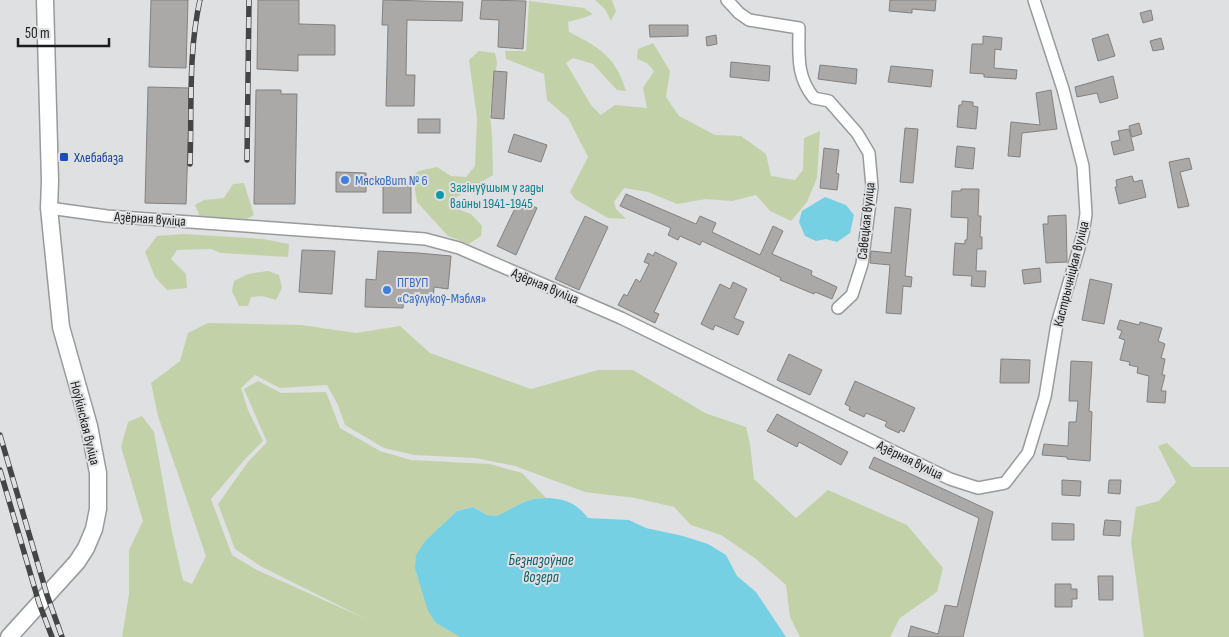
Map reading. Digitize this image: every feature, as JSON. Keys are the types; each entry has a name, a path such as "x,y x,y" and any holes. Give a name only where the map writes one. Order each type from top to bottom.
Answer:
{"main road":[{"name":"Ноўкінская вуліца","path":"9,637 77,562 86,548 94,529 98,509 98,473 88,426 60,327 49,208 45,0"}],"street":[{"name":"Савецкая вуліца","path":"727,0 739,13 749,20 799,28 799,66 805,86 814,98 829,100 857,132 869,153 872,187 862,264 852,295 838,308"},
{"name":"Кастрычніцкая вуліца","path":"1005,483 1028,453 1045,397 1058,324 1083,234 1086,214 1082,166 1063,89 1034,0"},
{"name":"Азёрная вуліца","path":"49,208 107,216 425,238 459,248 621,318 950,479 978,488 1005,483"}],"green space":[{"path":"595,0 612,0 616,11 611,21 605,9"},
{"path":"529,1 584,8 593,14 568,22 569,32 605,54 617,70 626,91 617,90 593,64 573,58 566,63 591,105 601,115 615,105 647,108 643,88 654,71 647,63 637,59 638,49 653,43 670,71 666,97 679,116 715,135 741,136 766,154 771,176 795,180 803,170 804,138 820,131 817,178 807,202 791,221 770,211 756,195 732,201 706,199 677,204 648,192 624,188 614,202 616,209 626,219 608,218 575,199 570,192 588,157 568,118 547,100 544,74 506,59 505,51 526,51"},
{"path":"479,51 495,53 497,63 490,115 493,175 455,198 460,210 471,214 482,226 481,236 469,244 448,236 417,202 414,184 409,178 419,171 437,167 451,176 466,177 475,166 477,118 469,60"},
{"path":"244,183 254,215 247,219 200,217 195,205 204,200 224,198 233,184"},
{"path":"184,234 263,239 289,244 288,257 221,253 211,249 177,250 171,259 186,274 187,288 167,290 155,277 145,252 157,236"},
{"path":"268,271 279,275 282,288 276,300 262,296 251,297 248,306 239,306 232,291 234,281 248,274"},
{"path":"208,323 301,325 356,333 400,326 430,353 531,389 598,370 633,370 705,413 746,427 754,479 796,518 828,490 907,525 943,568 937,592 900,618 890,637 800,637 790,617 786,585 756,559 721,535 691,525 674,507 635,498 585,492 515,466 475,458 414,455 384,448 345,425 338,405 327,385 280,388 255,375 241,388 248,410 263,441 211,499 232,555 257,570 366,619 262,567 235,549 218,504 248,462 267,442 244,389 258,381 281,393 326,392 340,428 380,451 411,460 490,464 522,473 546,498 533,499 522,503 497,516 487,515 473,507 457,511 426,540 436,623 460,637 122,637 129,594 129,550 143,521 121,447 128,422 142,416 154,432 172,532 183,580 192,584 206,556 158,416 151,383 180,361 188,333"},
{"path":"1167,443 1192,467 1229,467 1229,637 1144,637 1131,542 1136,507 1159,501 1176,482 1158,446"}],"water":[{"path":"825,197 846,205 854,215 850,233 837,242 826,239 816,241 805,236 799,222 802,211"},
{"name":"Безназоўнае возера","path":"546,498 570,502 588,518 629,520 646,528 708,544 726,555 737,576 756,592 786,637 460,637 436,623 428,611 415,568 416,555 426,540 457,511 473,507 487,515 497,516 522,503 533,499"}],"building":[{"path":"151,0 188,0 186,68 149,67"},
{"path":"258,0 299,0 299,24 335,25 335,55 298,55 298,71 257,69"},
{"path":"383,0 463,2 462,21 407,20 406,75 415,75 414,106 386,106 388,25 382,25"},
{"path":"482,0 526,1 523,49 498,47 499,20 480,19"},
{"path":"890,0 936,0 935,11 912,9 912,13 889,11"},
{"path":"1151,10 1153,20 1143,23 1140,13"},
{"path":"649,25 688,25 688,36 650,37"},
{"path":"1108,34 1115,56 1098,61 1092,39"},
{"path":"716,35 717,44 707,46 706,37"},
{"path":"983,36 1002,38 1001,50 995,49 994,68 1017,70 1016,79 984,77 984,74 970,73 972,44 983,44"},
{"path":"1161,38 1164,49 1153,51 1150,41"},
{"path":"731,62 770,66 769,81 730,77"},
{"path":"820,65 857,69 856,84 818,79"},
{"path":"891,66 933,70 931,87 888,82"},
{"path":"494,71 507,72 504,119 491,118"},
{"path":"1113,76 1118,98 1100,103 1097,93 1077,97 1075,87"},
{"path":"148,87 190,88 186,204 145,203"},
{"path":"256,90 281,90 281,94 297,94 295,204 254,204"},
{"path":"1051,90 1057,129 1022,133 1020,157 1008,156 1011,122 1040,125 1036,93"},
{"path":"962,101 973,102 973,106 978,107 976,129 957,127 959,105 962,105"},
{"path":"418,119 440,119 440,133 418,133"},
{"path":"1139,123 1142,134 1132,137 1129,126"},
{"path":"905,128 918,129 913,183 900,182"},
{"path":"1129,129 1134,150 1114,155 1111,142 1120,140 1118,131"},
{"path":"514,134 547,145 541,162 508,152"},
{"path":"957,146 975,148 973,169 955,167"},
{"path":"824,148 839,150 836,173 839,174 837,190 820,188"},
{"path":"1189,158 1192,169 1180,172 1189,206 1178,208 1169,162"},
{"name":"МяскоВит № 6","path":"336,172 366,173 366,192 336,192"},
{"path":"1132,176 1134,182 1142,180 1146,197 1119,204 1115,187 1117,187 1116,180"},
{"path":"383,184 411,184 411,213 383,213"},
{"path":"961,189 979,189 978,216 981,216 980,237 982,237 982,249 977,249 976,271 986,271 985,287 971,286 972,276 953,275 955,243 965,244 965,240 967,240 968,218 951,217 952,191 961,191"},
{"path":"626,194 696,224 700,216 716,223 712,232 760,255 773,226 783,231 772,254 812,271 811,275 837,287 832,299 780,280 781,278 702,241 700,245 680,236 678,240 668,235 671,228 620,206"},
{"path":"519,200 537,208 516,255 497,246"},
{"path":"895,207 911,209 905,276 912,277 911,287 903,286 901,314 886,313 890,265 870,263 871,251 891,253"},
{"path":"1066,215 1067,262 1046,263 1043,224 1048,224 1048,216"},
{"path":"585,216 608,227 579,290 555,279"},
{"path":"302,250 335,251 332,294 299,292"},
{"path":"378,251 451,256 448,289 434,287 433,303 404,299 403,308 365,307 366,279 376,280"},
{"path":"655,252 677,263 654,312 659,314 655,323 618,305 624,294 627,296 636,279 640,282 649,264 644,262 648,253 653,256"},
{"path":"1040,268 1041,282 1024,284 1022,270"},
{"path":"1090,279 1112,284 1104,324 1082,320"},
{"path":"733,282 747,289 734,318 744,322 738,335 715,325 713,330 701,324 720,284 730,289"},
{"path":"1120,320 1139,325 1140,322 1162,328 1158,341 1165,344 1161,358 1165,359 1162,375 1165,375 1161,391 1166,391 1165,403 1147,402 1149,376 1137,373 1138,367 1129,365 1130,362 1120,360 1125,340 1119,338 1122,331 1117,329"},
{"path":"789,354 822,370 810,395 777,380"},
{"path":"1001,359 1030,360 1029,383 1000,383"},
{"path":"1071,361 1092,362 1089,411 1092,412 1090,461 1042,455 1044,444 1068,446 1069,422 1076,422 1078,401 1069,401"},
{"path":"855,381 915,408 904,432 900,430 899,433 888,428 885,426 887,422 866,413 864,417 849,410 850,407 845,404"},
{"path":"777,414 848,452 841,465 799,442 797,447 767,431"},
{"path":"874,457 993,512 963,637 908,637 911,626 938,634 945,605 957,607 979,518 869,468"},
{"path":"1062,480 1081,481 1080,496 1062,495"},
{"path":"1109,480 1121,480 1120,494 1108,493"},
{"path":"1105,520 1121,521 1120,536 1103,535"},
{"path":"1052,523 1074,524 1074,540 1052,540"},
{"path":"1098,576 1113,576 1113,600 1099,600"},
{"path":"1055,584 1071,584 1071,589 1077,589 1077,599 1072,599 1072,607 1055,607"}],"railway":[{"path":"190,164 192,61 200,0"},
{"path":"247,160 249,0"},
{"path":"0,435 47,595 62,637"},
{"path":"0,470 39,603 52,637"}],"place":[{"name":"Хлебабаза","path":"64,157"},
{"name":"МяскоВит № 6","path":"345,180"},
{"name":"Загінуўшым у гады вайны 1941-1945","path":"440,195"},
{"name":"ПГВУП «Саўлукоў-Мэбля»","path":"387,290"}]}
